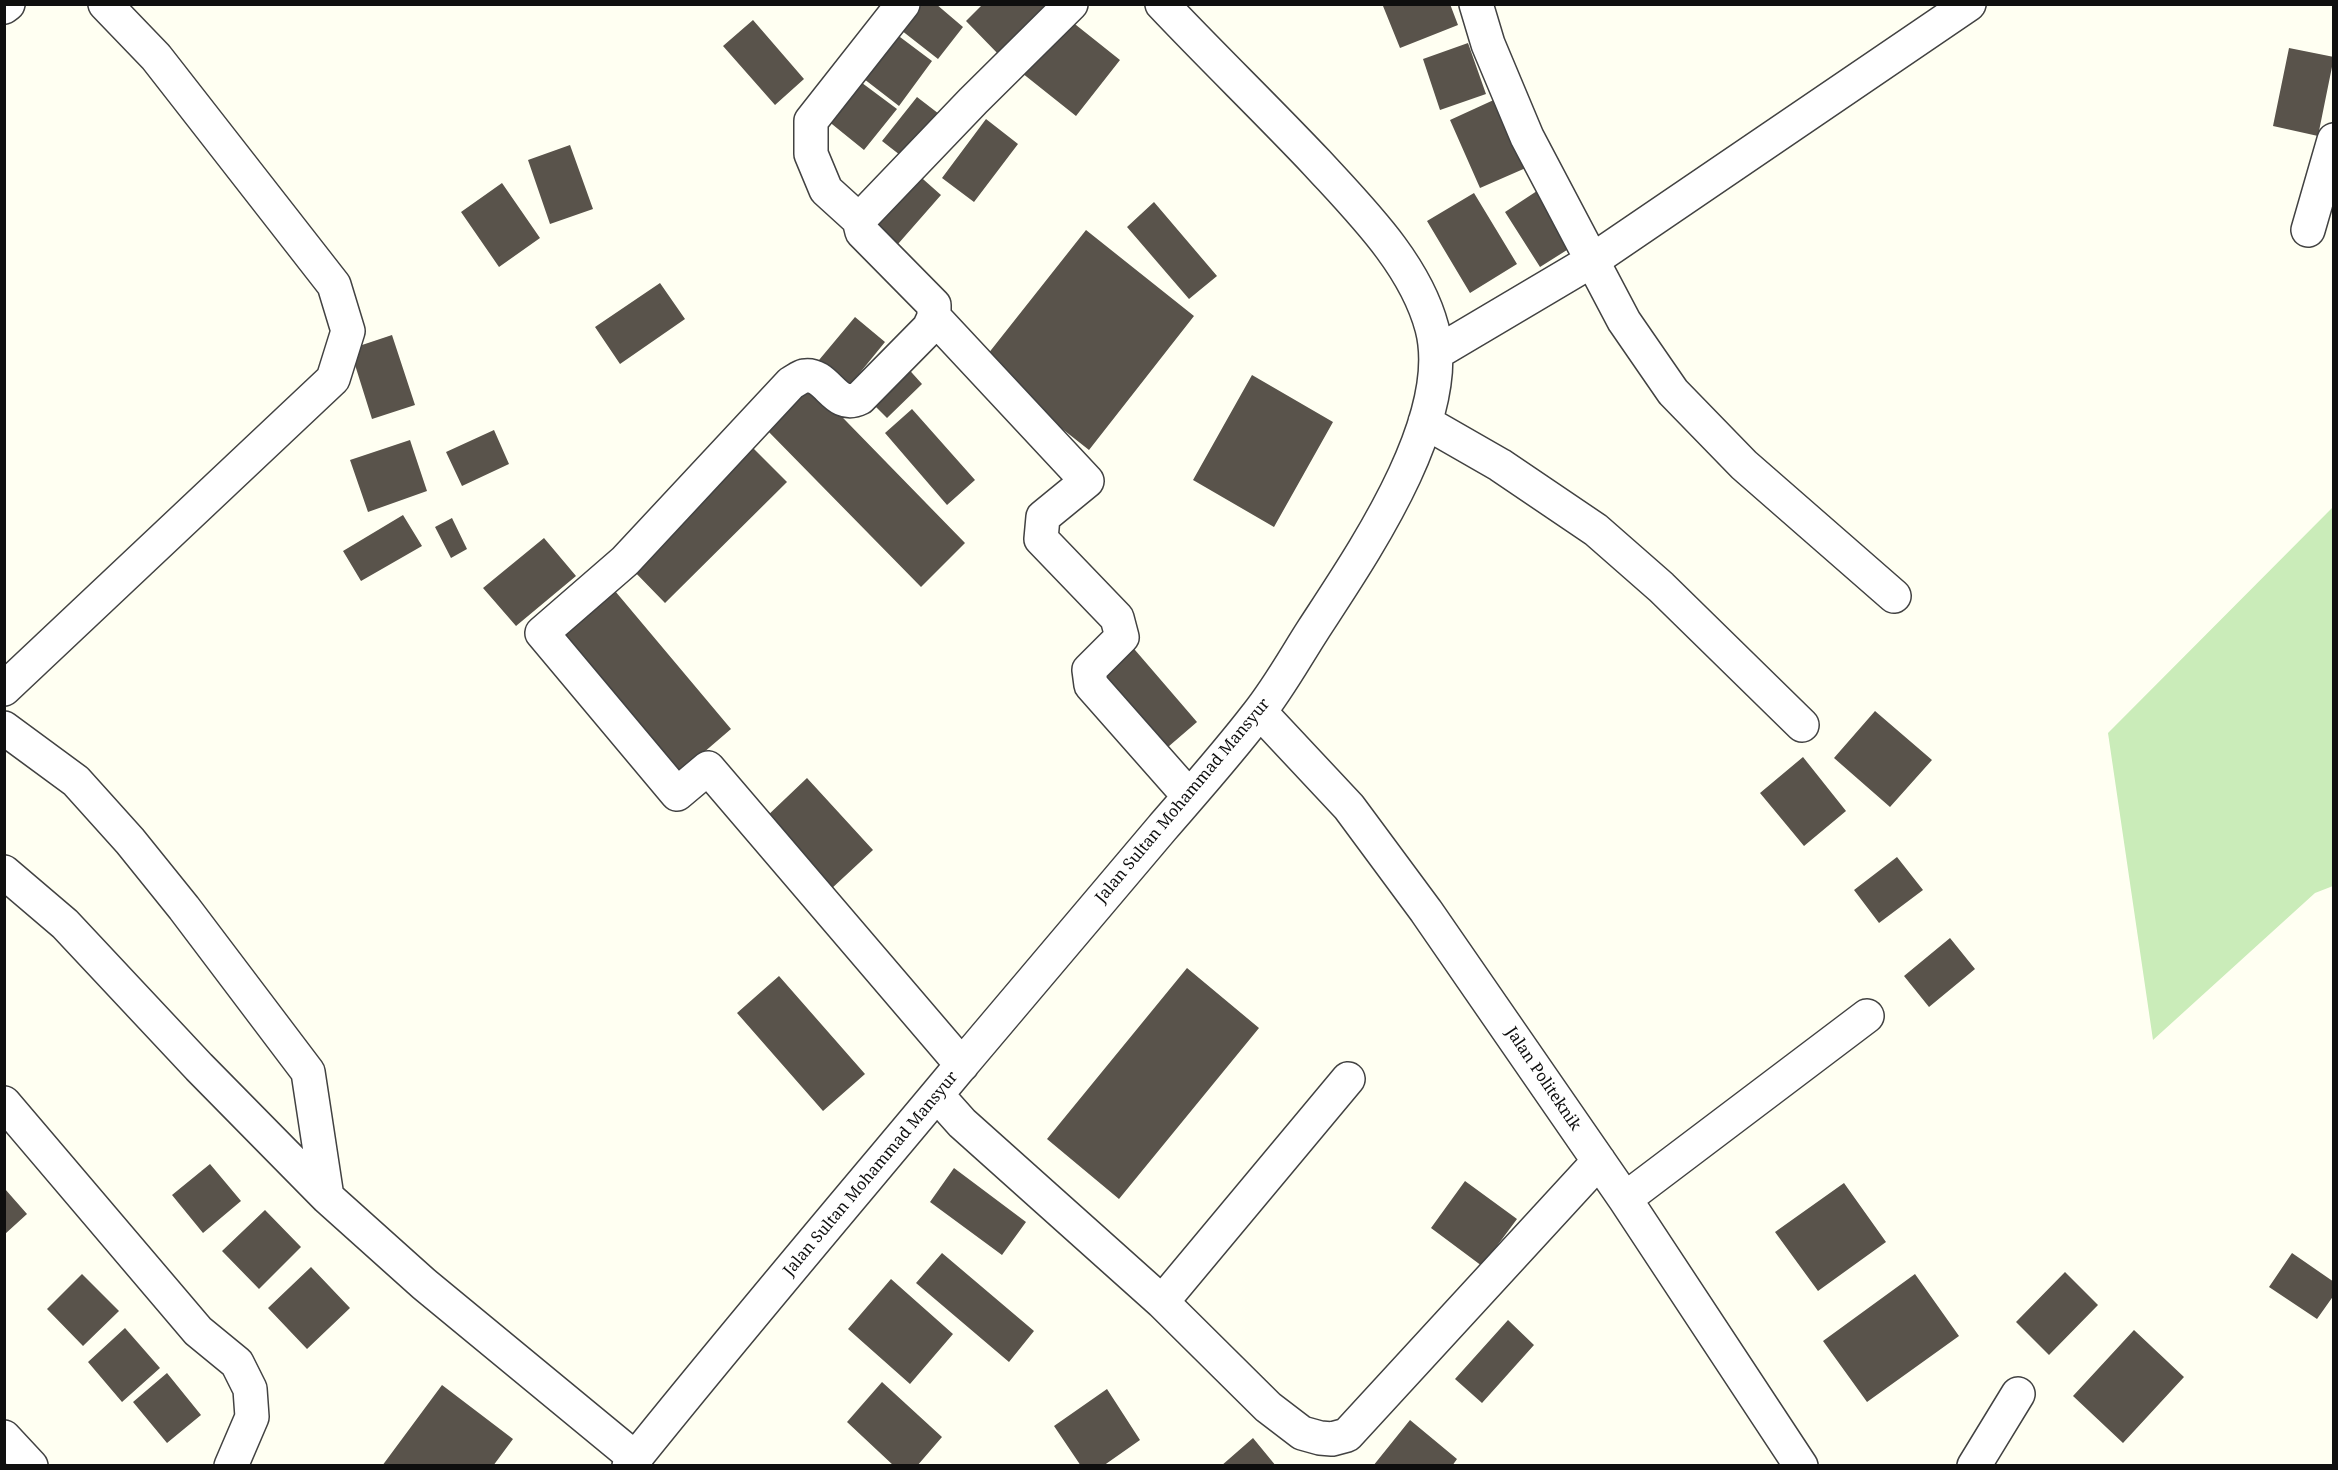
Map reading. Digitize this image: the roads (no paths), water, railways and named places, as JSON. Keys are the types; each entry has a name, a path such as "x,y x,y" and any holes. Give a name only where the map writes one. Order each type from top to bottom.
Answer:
{"street":[{"path":"4,7 8,4"},
{"path":"4,689 333,379 348,331 334,285 156,57 105,4"},
{"path":"903,4 811,121 811,154 826,190 860,220 861,232 934,305 934,317 929,328 860,398 852,402 844,401 816,377 804,376 791,383 625,561 542,633 677,794 708,768 962,1065"},
{"path":"860,220 1071,4"},
{"name":"Jalan Sultan Mohammad Mansyur","path":"632,1462 962,1065 1260,712 1340,589 1392,501 1425,422 1434,386 1436,353 1432,329 1422,300 1383,238 1266,108 1162,4"},
{"path":"1476,4 1488,44 1527,137 1624,321 1673,392 1744,465 1894,596"},
{"path":"1436,353 1593,260 1969,4"},
{"path":"2308,230 2334,140"},
{"path":"934,317 1087,481 1043,517 1041,539 1116,618 1122,637 1089,670 1091,685 1189,796"},
{"path":"1425,422 1500,465 1596,530 1661,587 1802,725"},
{"name":"Jalan Politeknik","path":"1260,712 1356,817 1426,911 1625,1199 1801,1466"},
{"path":"4,728 76,781 130,841 184,908 308,1072 327,1197"},
{"path":"4,872 65,924 199,1067 327,1197 424,1284 632,1462"},
{"path":"1625,1199 1867,1016"},
{"path":"1162,1302 1348,1079"},
{"path":"937,1095 962,1123 1162,1302 1268,1407 1302,1432 1326,1439 1347,1435 1599,1161"},
{"path":"4,1103 198,1331 237,1363 250,1389 252,1416 231,1466"},
{"path":"1974,1466 2018,1394"},
{"path":"4,1437 31,1466"}]}
